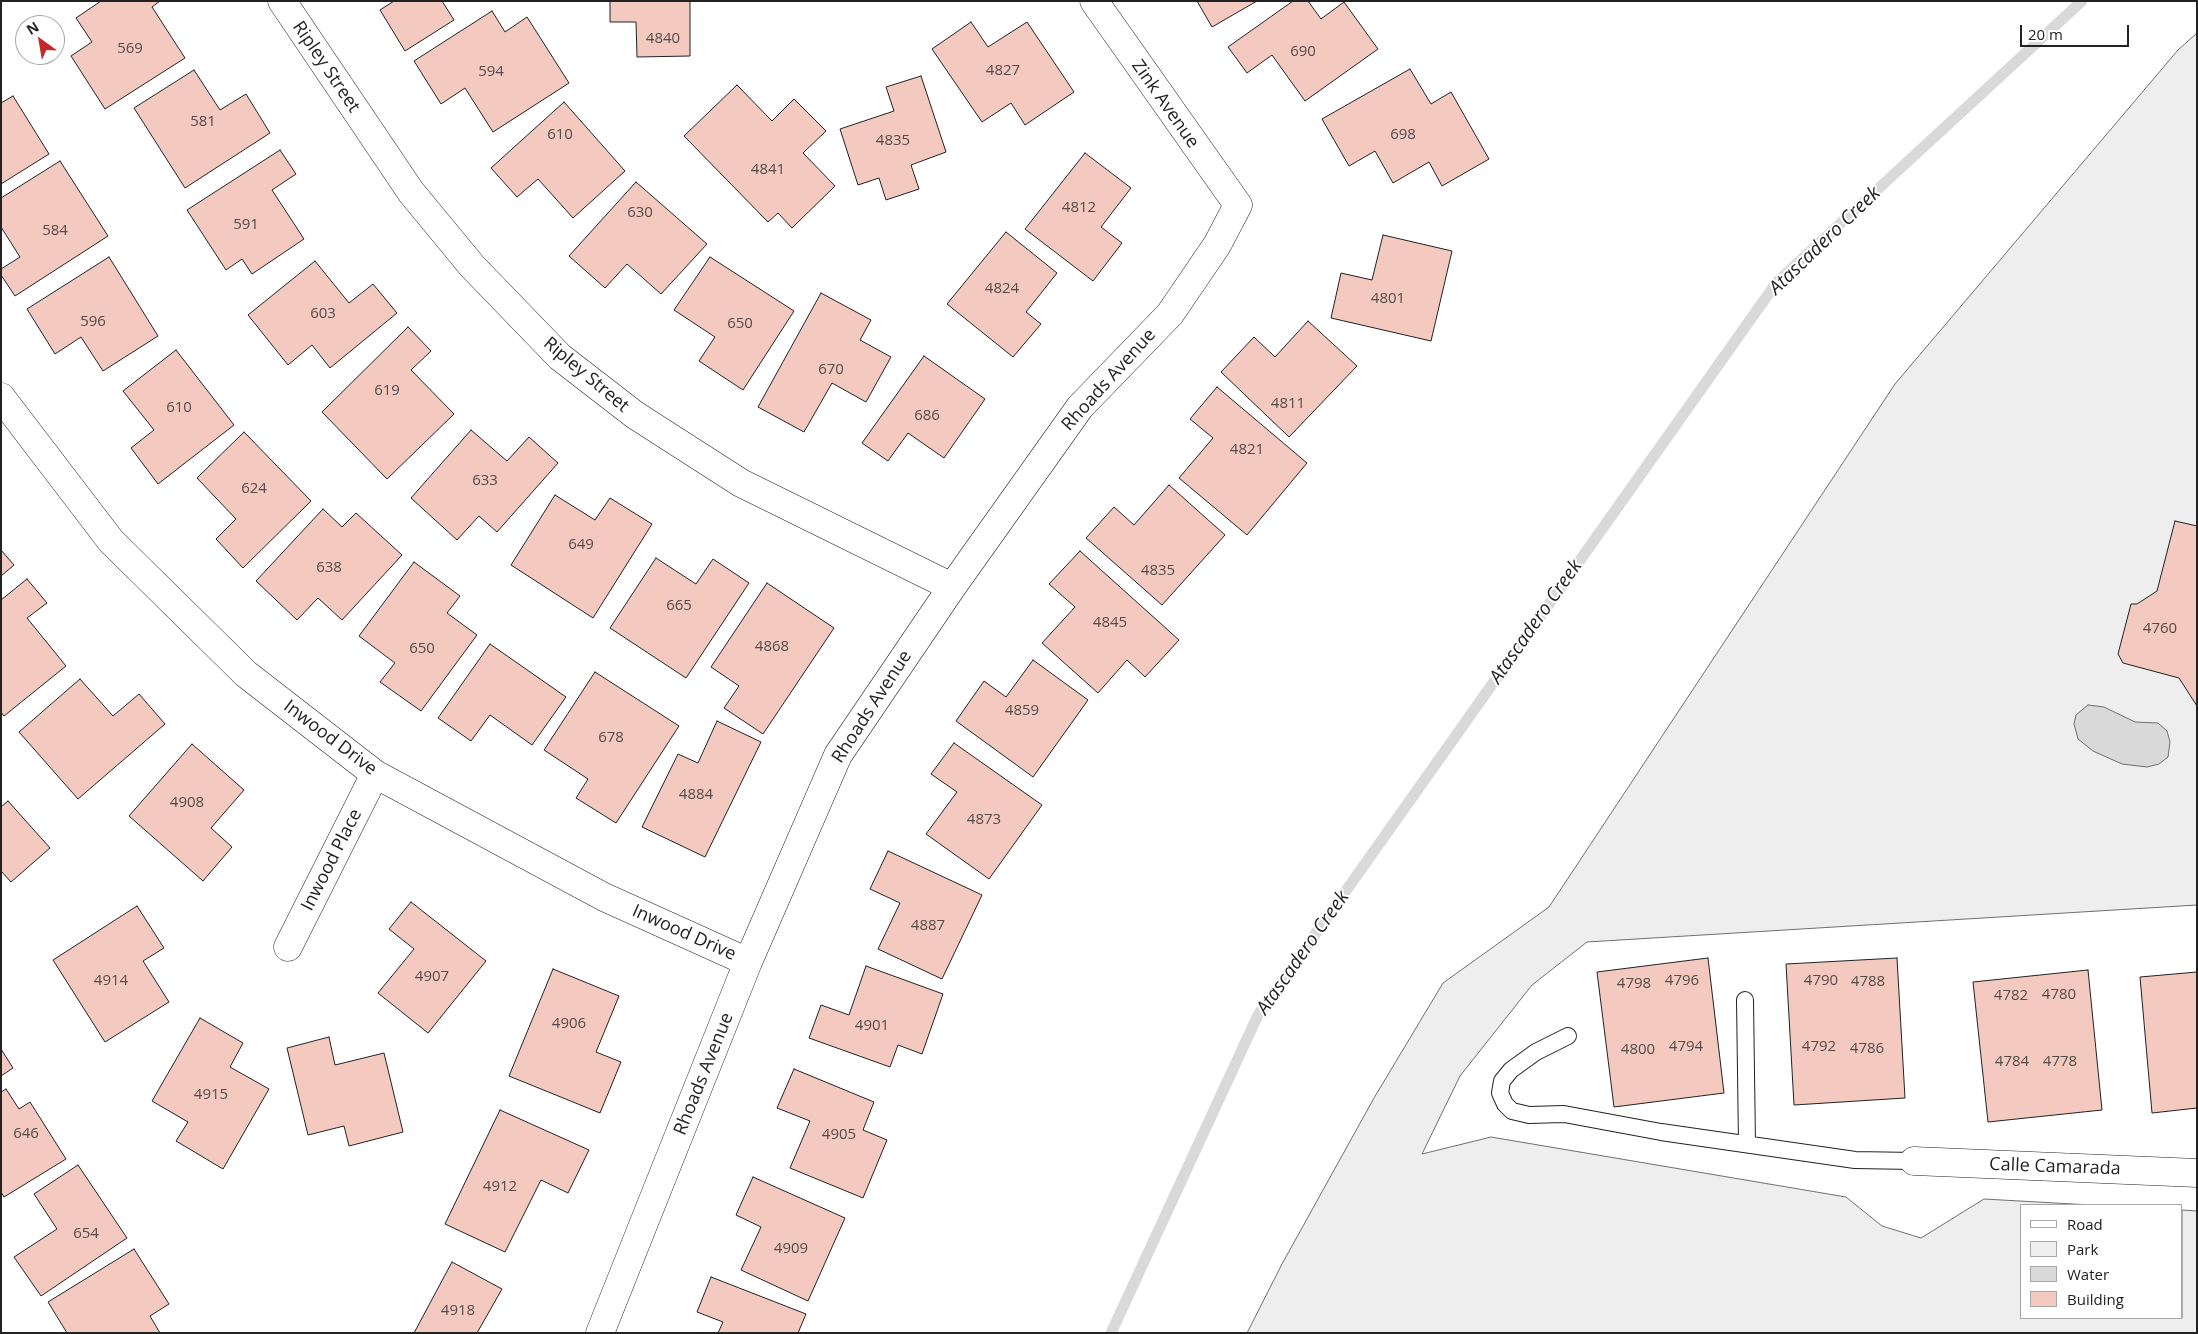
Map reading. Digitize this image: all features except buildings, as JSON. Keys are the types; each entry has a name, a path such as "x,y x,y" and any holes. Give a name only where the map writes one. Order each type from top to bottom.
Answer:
{"street":[{"name":"Ripley Street","path":"282,1 411,192 472,266 560,357 635,415 741,483 952,587"},
{"name":"Zink Avenue","path":"1094,1 1238,206"},
{"name":"Rhoads Avenue","path":"600,1333 748,962 838,755 952,587 1080,407 1170,314 1217,245 1238,206"},
{"name":"Inwood Drive","path":"1,397 111,541 246,674 375,774 604,897 748,962"},
{"name":"Inwood Place","path":"288,947 375,774"},
{"name":"Calle Camarada","path":"1914,1161 2197,1173"}],"lane":[{"path":"1746,1000 1748,1144"},
{"path":"1568,1036 1536,1052 1511,1070 1502,1081 1500,1093 1505,1104 1512,1111 1529,1114 1564,1114 1855,1160 1914,1161"}],"green space":[{"path":"2197,33 2197,905 1587,942 1532,985 1460,1076 1422,1154 1491,1137 1846,1197 1882,1226 1921,1238 1984,1199 2073,1204 2020,1204 2020,1319 2183,1319 2183,1210 2197,1211 2197,1333 1247,1333 1282,1264 1374,1098 1443,983 1549,907 1895,384 2178,50"}],"water":[{"path":"2088,705 2104,707 2135,722 2158,723 2167,731 2170,742 2168,757 2159,764 2147,767 2122,764 2093,751 2078,739 2074,724 2076,715"}],"waterway":[{"name":"Atascadero Creek","path":"1111,1333 1258,1015 1777,282 2082,1"}]}
